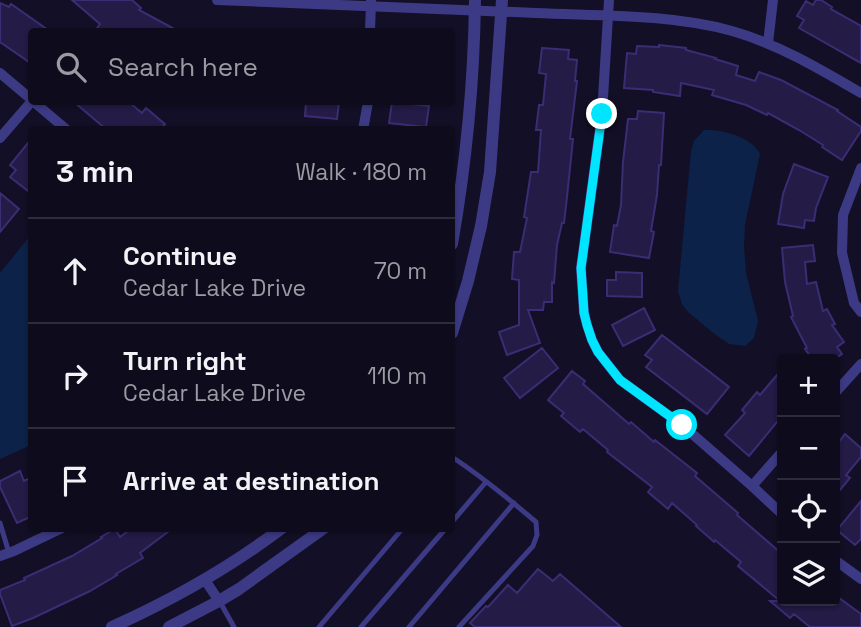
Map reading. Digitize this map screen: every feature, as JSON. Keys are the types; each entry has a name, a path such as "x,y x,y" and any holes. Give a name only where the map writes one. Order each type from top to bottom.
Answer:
{"street":[{"path":"217,0 502,6 677,20 730,30 768,43 861,93"},
{"path":"609,0 602,114 581,268 587,325 598,352 620,380 682,425 777,509"},
{"path":"768,43 773,0"},
{"path":"370,28 371,3"},
{"path":"455,227 463,181 475,5"},
{"path":"455,323 481,226 489,172 502,6"},
{"path":"0,73 28,98"},
{"path":"0,138 29,105"},
{"path":"37,105 62,126"},
{"path":"364,126 367,105"},
{"path":"861,168 843,215 842,253 854,303 861,312"},
{"path":"840,387 861,364"},
{"path":"752,486 777,458"},
{"path":"5,554 53,532"},
{"path":"112,627 157,607 205,580 276,532"},
{"path":"169,627 219,601 318,532"},
{"path":"840,564 861,579"},
{"path":"205,580 219,601"}],"lane":[{"path":"455,459 478,474 536,522 537,535 533,546 459,627"},
{"path":"455,518 486,482"},
{"path":"409,627 514,503"},
{"path":"0,523 5,554"},
{"path":"319,627 400,532"},
{"path":"361,627 443,532"},
{"path":"219,601 234,627"}],"water":[{"path":"704,130 736,135 751,143 760,154 745,225 744,246 746,273 758,321 754,338 745,346 729,344 712,332 688,312 678,291 691,151 694,141"},
{"path":"28,238 28,446 0,459 0,273"}],"building":[{"path":"72,0 132,0 141,8 139,10 173,28 97,28 100,24"},
{"path":"816,0 821,0 861,26 861,63 799,28 804,20 797,16 806,1 813,5"},
{"path":"0,3 9,7 11,4 45,28 28,28 28,61 0,42"},
{"path":"637,46 686,48 738,66 736,75 755,81 759,72 781,80 838,110 861,127 861,131 842,160 822,147 823,145 768,113 767,115 746,105 712,95 714,90 681,83 680,96 653,90 624,88 627,53 636,54"},
{"path":"542,48 569,50 568,59 577,60 567,197 564,223 557,245 552,302 544,302 543,310 528,310 540,343 507,355 499,332 519,325 519,280 512,279 514,252 520,252 527,218 524,217 531,172 538,172 541,130 536,130 539,105 543,105 546,74 539,73"},
{"path":"78,105 133,105 142,113 146,108 165,124 163,126 102,126"},
{"path":"306,105 339,105 337,119 305,116"},
{"path":"392,105 429,106 426,126 389,123"},
{"path":"638,111 664,113 661,165 649,258 610,252 614,225 617,226 621,205 628,119 637,119"},
{"path":"28,143 28,191 10,177 16,170 10,165"},
{"path":"794,164 828,177 814,221 805,220 804,228 778,224 783,194"},
{"path":"0,193 19,209 0,232"},
{"path":"813,245 815,261 805,262 807,284 816,282 823,311 827,309 835,324 832,325 844,342 837,347 842,354 840,355 808,354 805,349 807,348 791,317 793,316 785,282 782,248"},
{"path":"616,272 642,273 642,297 607,296 607,280 616,280"},
{"path":"644,308 655,330 623,346 612,325"},
{"path":"662,335 729,387 707,414 646,367 652,360 645,355"},
{"path":"542,348 558,368 520,398 504,378"},
{"path":"572,371 629,424 631,422 697,473 695,476 777,550 777,598 738,566 741,562 715,540 714,542 672,503 668,509 648,492 652,487 607,452 608,450 583,429 580,432 561,416 564,413 548,400"},
{"path":"777,375 777,422 749,456 725,435 745,413 742,410 757,392 760,395"},
{"path":"845,434 861,448 861,457 846,475 850,478 840,490 840,480 840,441"},
{"path":"20,471 24,481 28,479 28,518 17,523 0,487 0,481"},
{"path":"861,501 861,539 855,545 840,532 840,526"},
{"path":"110,532 117,532 120,537 127,532 168,532 140,553 143,558 117,575 90,591 12,626 0,590 72,556"},
{"path":"538,569 553,581 560,574 621,627 475,627 470,623 508,585 517,593"},
{"path":"840,599 861,614 861,627 810,627 794,614 790,618 770,601 777,601 777,606 840,606"}],"route":[{"path":"602,114 581,268 587,325 598,352 620,380 682,425"}]}
